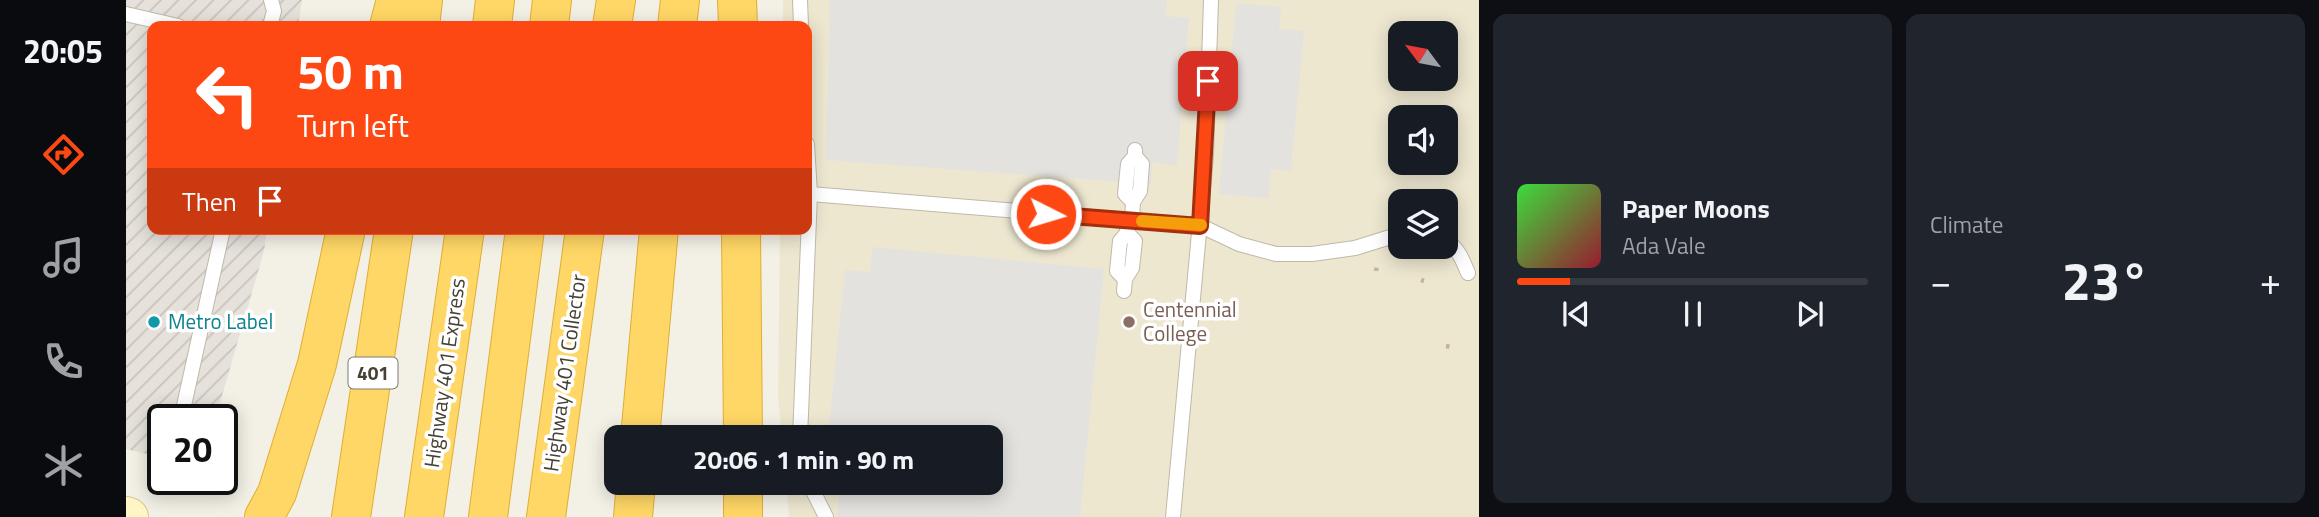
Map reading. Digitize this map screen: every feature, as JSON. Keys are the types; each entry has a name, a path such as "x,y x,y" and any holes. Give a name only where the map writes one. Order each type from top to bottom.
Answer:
{"highway":[{"path":"390,21 396,0"},
{"path":"421,21 423,0"},
{"path":"493,21 495,0"},
{"path":"550,21 552,0"},
{"path":"613,21 615,0"},
{"path":"678,21 680,0"},
{"path":"737,0 738,21"},
{"path":"264,517 277,492 317,365 345,235"},
{"name":"401","path":"351,517 393,235"},
{"name":"Highway 401 Express","path":"425,517 464,235"},
{"path":"488,517 524,235"},
{"name":"Highway 401 Collector","path":"546,517 584,235"},
{"path":"641,425 658,235"},
{"path":"741,235 743,425"},
{"path":"632,517 635,495"},
{"path":"743,495 743,517"}],"lane":[{"path":"271,0 274,10 271,21"},
{"path":"800,0 801,21"},
{"path":"1173,517 1206,156 1211,0"},
{"path":"126,14 156,21"},
{"path":"1125,285 1132,268 1135,241 1129,225 1133,202 1140,191 1142,164 1135,153"},
{"path":"812,194 1129,225 1200,226 1239,244 1276,254 1312,254 1354,248 1388,238"},
{"path":"184,404 222,235"},
{"path":"801,425 808,235"},
{"path":"1458,253 1468,273"},
{"path":"815,495 826,517"}],"shaded area":[{"path":"126,0 302,0 299,21 147,21 147,235 266,235 264,251 220,404 147,404 147,454 126,449"},
{"name":"Centennial College","path":"783,0 1479,0 1479,517 789,517 787,495 1003,495 1003,425 781,425 778,398 780,235 812,235 812,21 783,21"},
{"path":"830,0 1167,0 1166,16 1189,18 1177,166 1152,162 1151,184 826,160"},
{"path":"1236,3 1281,7 1279,29 1304,31 1291,171 1271,169 1269,198 1219,194"},
{"path":"873,247 1104,269 1080,517 837,517 839,495 1003,495 1003,425 829,425 845,270 870,272"}],"slow traffic":[{"path":"1142,221 1201,225"}],"place":[{"name":"Metro Label","path":"154,322"},
{"name":"Centennial College","path":"1129,322"}],"route":[{"path":"1046,214 1200,226 1206,156 1208,81"}]}
